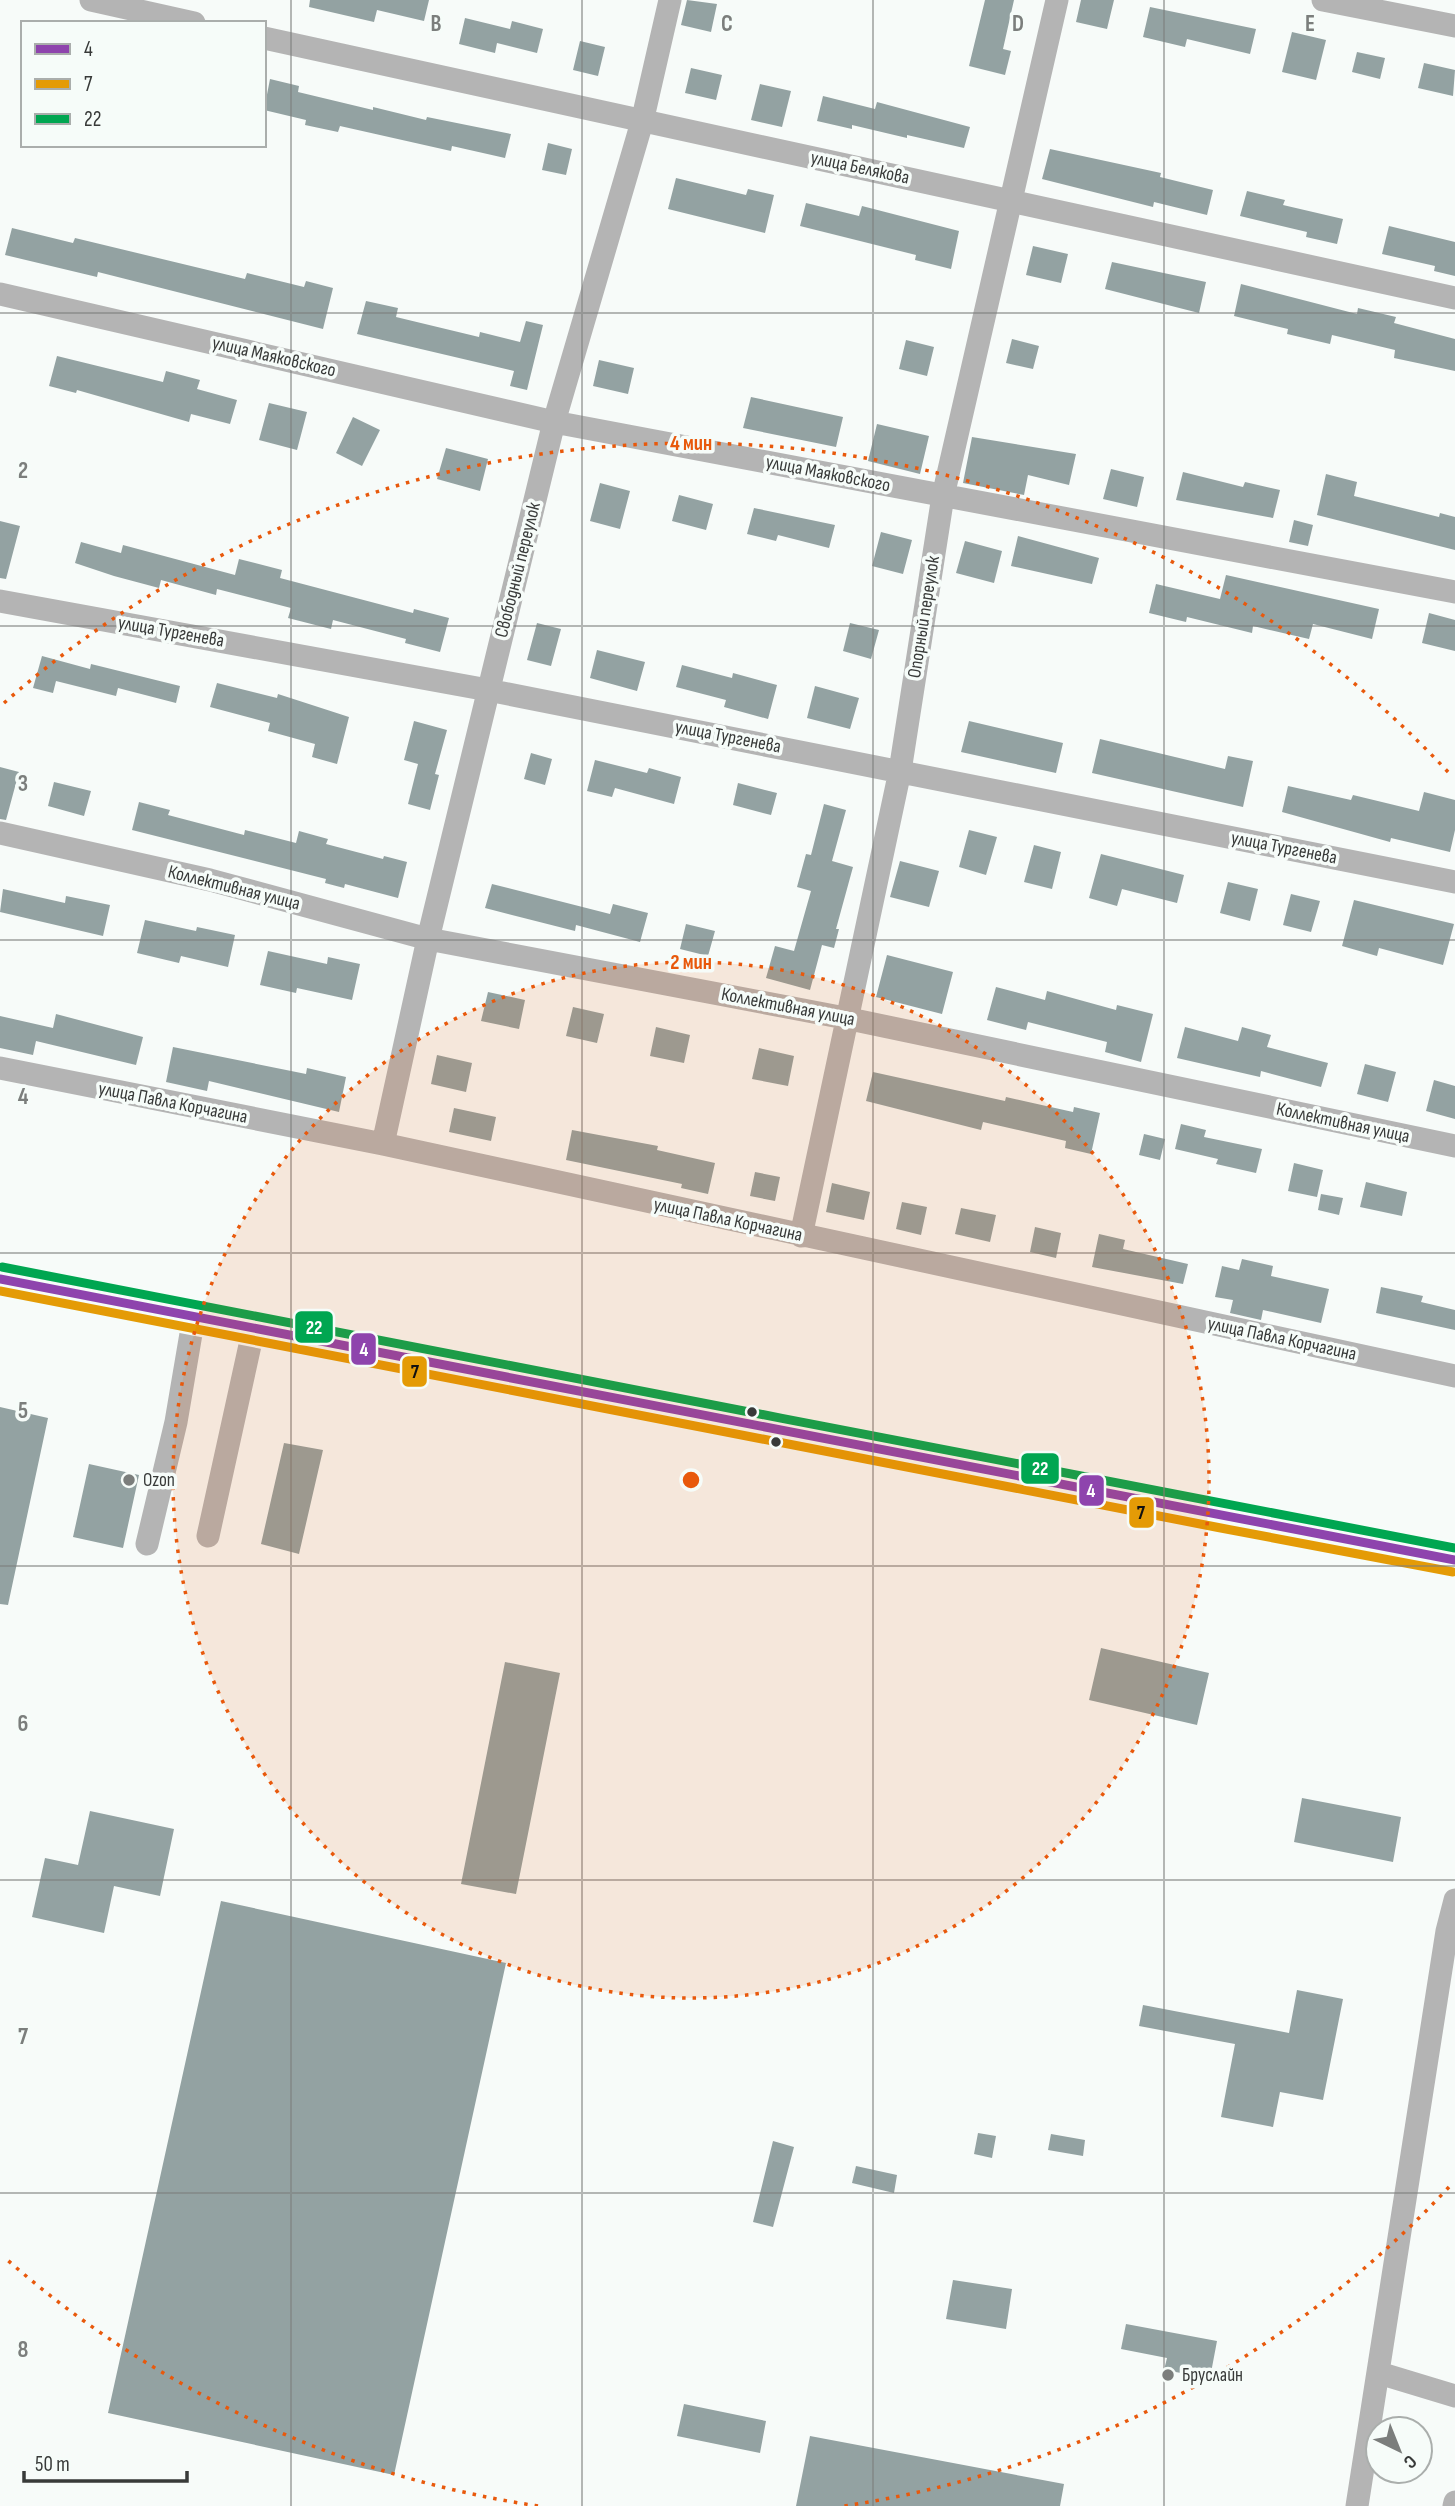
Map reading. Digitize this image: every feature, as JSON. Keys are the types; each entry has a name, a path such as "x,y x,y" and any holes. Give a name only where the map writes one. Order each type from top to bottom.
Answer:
{"street":[{"path":"91,0 185,21"},
{"name":"Свободный переулок","path":"383,1144 428,939 554,422 642,122 670,0"},
{"name":"Опорный переулок","path":"800,1236 900,771 943,496 1057,0"},
{"path":"1323,0 1455,26"},
{"name":"улица Белякова","path":"266,38 1455,298"},
{"name":"улица Маяковского","path":"0,294 554,422 1455,592"},
{"name":"улица Тургенева","path":"0,601 488,690 1455,882"},
{"name":"Коллективная улица","path":"0,833 210,880 428,939 845,1018 1455,1146"},
{"name":"улица Павла Корчагина","path":"0,1068 383,1144 1455,1376"},
{"path":"0,1279 620,1398 793,1436 1455,1559"},
{"path":"147,1544 176,1422 194,1316"},
{"path":"208,1536 254,1327"},
{"path":"1357,2506 1447,1931 1455,1900"},
{"path":"1379,2373 1455,2396"}],"building":[{"path":"310,0 429,0 424,21 377,10 374,22 309,7"},
{"path":"687,0 717,4 711,32 681,25"},
{"path":"985,0 1014,0 1003,49 1011,51 1005,75 969,66"},
{"path":"1081,0 1114,0 1107,29 1076,22"},
{"path":"1150,7 1256,29 1250,54 1187,39 1185,47 1143,37"},
{"path":"465,18 510,29 512,21 543,29 537,53 497,43 495,53 459,44"},
{"path":"1292,32 1326,40 1316,80 1282,72"},
{"path":"580,41 605,47 598,76 573,70"},
{"path":"1357,52 1385,58 1380,79 1352,72"},
{"path":"1424,63 1455,70 1453,96 1418,88"},
{"path":"691,68 722,75 716,100 685,93"},
{"path":"270,79 299,86 298,92 373,110 373,107 426,120 427,117 511,134 505,158 452,146 451,151 340,126 338,132 305,125 306,120 266,110"},
{"path":"760,84 791,91 782,127 751,120"},
{"path":"823,96 875,109 877,102 970,127 964,148 907,135 907,138 852,125 852,129 817,121"},
{"path":"548,143 572,149 566,175 542,170"},
{"path":"1050,149 1161,173 1160,177 1213,190 1207,215 1154,202 1153,207 1042,179"},
{"path":"676,178 746,195 748,189 774,195 765,233 668,209"},
{"path":"1247,191 1285,200 1283,205 1343,219 1337,244 1306,237 1307,232 1240,216"},
{"path":"806,203 859,216 862,206 959,231 951,269 915,260 916,255 800,226"},
{"path":"1389,226 1455,242 1455,276 1434,271 1435,266 1382,254"},
{"path":"12,228 73,243 75,238 245,279 247,273 304,287 306,281 333,288 323,329 98,272 97,277 5,255"},
{"path":"1033,246 1068,254 1061,283 1026,275"},
{"path":"1112,262 1206,282 1199,313 1105,289"},
{"path":"1241,284 1357,314 1358,308 1396,317 1394,323 1455,339 1455,371 1394,358 1395,350 1332,335 1330,344 1287,334 1288,329 1234,316"},
{"path":"366,301 398,308 396,317 479,337 480,332 520,342 526,321 543,325 527,390 510,386 514,371 357,334"},
{"path":"1012,339 1039,346 1033,369 1006,363"},
{"path":"906,340 934,347 927,376 899,369"},
{"path":"57,356 163,382 166,371 200,380 197,389 237,400 230,424 191,414 189,422 77,390 76,393 49,386"},
{"path":"599,360 634,368 628,394 593,386"},
{"path":"751,397 843,417 836,447 743,428"},
{"path":"269,403 307,412 297,450 259,440"},
{"path":"353,417 380,430 362,466 336,453"},
{"path":"877,424 929,436 920,474 868,461"},
{"path":"972,437 1076,454 1069,485 1028,475 1024,495 963,483"},
{"path":"446,448 488,459 480,491 437,479"},
{"path":"1111,469 1144,477 1137,507 1103,499"},
{"path":"1183,472 1243,487 1245,482 1280,490 1273,518 1176,500"},
{"path":"1326,474 1357,482 1354,496 1439,517 1440,513 1455,517 1455,550 1317,515"},
{"path":"600,483 630,491 620,529 590,521"},
{"path":"679,495 713,504 706,530 672,521"},
{"path":"754,508 835,525 829,548 778,535 776,541 747,534"},
{"path":"1294,520 1313,525 1308,546 1289,542"},
{"path":"0,521 20,526 6,579 0,578"},
{"path":"881,532 912,540 903,574 872,566"},
{"path":"1018,536 1099,558 1092,584 1011,566"},
{"path":"965,541 1002,551 994,583 956,573"},
{"path":"81,542 121,553 123,545 235,575 239,559 282,570 280,578 413,613 414,609 449,618 440,652 405,643 406,639 333,620 331,629 288,618 291,608 217,589 216,595 161,580 159,588 114,576 75,563"},
{"path":"1226,575 1379,609 1372,639 1313,624 1309,639 1253,626 1252,633 1187,617 1186,622 1149,613 1156,584 1220,599"},
{"path":"1429,613 1455,620 1455,651 1422,643"},
{"path":"537,623 561,629 551,666 527,660"},
{"path":"850,623 879,630 871,659 843,651"},
{"path":"597,650 645,662 637,691 590,678"},
{"path":"42,656 90,669 91,664 180,686 176,703 118,688 116,696 56,681 53,693 33,688"},
{"path":"682,665 732,678 733,673 777,685 768,719 724,707 726,700 676,687"},
{"path":"217,683 277,698 278,694 349,717 337,764 312,757 315,744 268,731 270,723 210,707"},
{"path":"815,686 859,698 850,729 807,718"},
{"path":"414,721 447,730 435,774 439,775 430,810 408,804 418,764 404,760"},
{"path":"969,721 1063,743 1056,773 961,752"},
{"path":"1100,739 1225,769 1228,756 1253,761 1243,807 1092,773"},
{"path":"531,753 552,759 545,785 524,779"},
{"path":"595,760 647,773 649,768 681,777 674,804 615,788 612,797 587,791"},
{"path":"0,767 19,772 6,820 0,819"},
{"path":"54,782 91,791 84,816 48,806"},
{"path":"738,783 777,793 771,815 733,805"},
{"path":"1288,786 1351,800 1353,795 1419,811 1424,792 1455,800 1455,830 1450,852 1391,838 1390,842 1282,812"},
{"path":"139,802 170,810 168,815 244,835 245,830 296,843 299,831 328,839 326,844 383,859 384,856 407,862 398,898 345,884 344,888 325,883 326,879 132,830"},
{"path":"824,804 846,810 832,861 853,867 836,929 839,929 834,948 822,945 810,990 766,978 775,946 794,951 811,891 797,887 806,854 811,855"},
{"path":"969,830 997,837 986,875 959,867"},
{"path":"1034,845 1061,852 1052,889 1024,882"},
{"path":"1101,854 1184,875 1177,903 1122,889 1117,906 1089,898"},
{"path":"900,861 939,871 929,907 890,897"},
{"path":"1228,882 1258,889 1250,921 1220,913"},
{"path":"492,884 610,914 613,904 648,913 640,942 576,925 575,931 485,908"},
{"path":"3,889 65,903 66,896 110,905 103,936 0,912"},
{"path":"1291,894 1320,901 1311,932 1283,925"},
{"path":"1354,900 1454,924 1443,965 1379,948 1377,956 1342,946"},
{"path":"145,920 196,931 197,927 235,935 228,967 181,956 179,963 137,953"},
{"path":"686,924 715,931 708,956 680,949"},
{"path":"268,951 327,964 328,957 360,964 352,1000 297,988 296,993 260,985"},
{"path":"887,955 953,972 942,1014 876,997"},
{"path":"996,987 1045,1000 1047,991 1116,1010 1117,1005 1153,1014 1141,1062 1105,1052 1107,1042 1028,1022 1026,1030 987,1020"},
{"path":"488,992 525,1000 519,1029 481,1021"},
{"path":"573,1007 604,1014 597,1043 566,1036"},
{"path":"56,1014 143,1037 136,1065 36,1041 33,1055 0,1048 0,1016 53,1028"},
{"path":"656,1027 690,1035 684,1063 650,1056"},
{"path":"1185,1027 1238,1041 1242,1027 1271,1035 1267,1047 1328,1063 1321,1087 1261,1071 1260,1077 1177,1058"},
{"path":"173,1047 306,1074 307,1068 346,1077 339,1112 209,1081 207,1091 166,1082"},
{"path":"759,1048 794,1056 788,1086 752,1079"},
{"path":"437,1055 472,1063 466,1092 431,1084"},
{"path":"1365,1064 1396,1072 1388,1102 1357,1094"},
{"path":"873,1072 1005,1101 1006,1097 1073,1112 1074,1107 1100,1113 1091,1154 1065,1148 1066,1141 983,1122 981,1130 866,1101"},
{"path":"1434,1080 1455,1086 1455,1119 1426,1111"},
{"path":"454,1108 496,1117 491,1141 449,1132"},
{"path":"1181,1124 1206,1130 1204,1137 1262,1149 1256,1173 1216,1164 1218,1159 1175,1149"},
{"path":"572,1130 658,1146 657,1150 715,1163 708,1194 681,1188 682,1184 566,1160"},
{"path":"1144,1134 1165,1139 1160,1160 1139,1155"},
{"path":"1294,1163 1323,1170 1317,1197 1288,1191"},
{"path":"755,1172 780,1177 775,1201 750,1196"},
{"path":"1366,1182 1407,1192 1402,1216 1360,1207"},
{"path":"832,1183 870,1192 864,1220 826,1212"},
{"path":"1321,1194 1343,1198 1339,1215 1318,1210"},
{"path":"902,1202 927,1207 921,1235 896,1229"},
{"path":"961,1208 996,1215 990,1242 955,1234"},
{"path":"1035,1227 1061,1233 1056,1258 1030,1252"},
{"path":"1099,1234 1125,1240 1123,1249 1188,1264 1183,1284 1092,1267"},
{"path":"1242,1259 1273,1266 1271,1276 1329,1289 1321,1323 1263,1310 1261,1320 1230,1313 1233,1300 1215,1297 1222,1266 1239,1270"},
{"path":"1381,1287 1423,1296 1421,1302 1455,1310 1455,1330 1376,1313"},
{"path":"0,1407 48,1418 8,1605 0,1604"},
{"path":"284,1443 323,1450 299,1554 261,1544"},
{"path":"89,1464 139,1475 123,1548 73,1537"},
{"path":"1101,1648 1209,1673 1197,1725 1089,1700"},
{"path":"505,1662 560,1673 516,1894 461,1884"},
{"path":"1302,1798 1401,1817 1393,1862 1294,1842"},
{"path":"90,1811 174,1829 160,1896 114,1886 104,1933 32,1917 45,1858 78,1865"},
{"path":"221,1901 506,1963 394,2475 108,2413"},
{"path":"1297,1990 1343,1999 1323,2100 1280,2092 1273,2127 1221,2117 1235,2044 1139,2026 1143,2005 1289,2033"},
{"path":"978,2133 996,2136 992,2158 974,2154"},
{"path":"1051,2134 1085,2140 1083,2156 1048,2150"},
{"path":"773,2141 794,2147 773,2227 753,2222"},
{"path":"856,2166 897,2175 894,2193 852,2183"},
{"path":"953,2280 1012,2289 1006,2329 946,2319"},
{"path":"1126,2324 1217,2341 1210,2378 1164,2370 1167,2358 1121,2349"},
{"path":"684,2404 766,2421 760,2453 677,2436"},
{"path":"810,2436 1064,2484 1060,2506 796,2506"}],"transit line":[{"name":"22","path":"2,1267 1455,1548"},
{"name":"4","path":"0,1279 1455,1560"},
{"name":"7","path":"0,1291 1453,1572"}],"place":[{"name":"Ozon","path":"129,1480"},
{"name":"Бруслайн","path":"1168,2375"}]}
